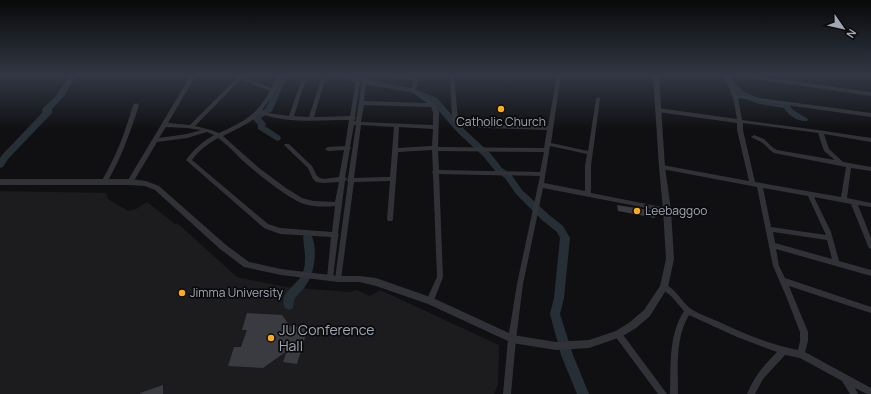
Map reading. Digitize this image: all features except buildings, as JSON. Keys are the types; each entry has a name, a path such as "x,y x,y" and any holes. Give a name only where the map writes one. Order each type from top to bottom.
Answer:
{"street":[{"path":"130,182 183,93"},
{"path":"191,127 225,93"},
{"path":"270,93 259,111 252,118 218,135 192,155 189,160 266,226 280,231 336,235"},
{"path":"291,117 299,93"},
{"path":"311,118 319,93"},
{"path":"331,278 347,179 357,93"},
{"path":"331,278 338,204 347,179 348,148 354,121 361,103 362,93"},
{"path":"417,93 433,105 436,112 434,127 435,172 440,277 430,302"},
{"path":"453,93 455,120 460,126 550,128"},
{"path":"507,394 512,339 520,284 541,186 556,93"},
{"path":"3,182 138,182 157,188 223,247 247,265 287,273 331,278 360,279 376,282 430,302 512,339 556,346 586,344 618,334 634,325 647,313 664,287 670,259 657,93"},
{"path":"753,184 740,130 741,122 736,96 871,115"},
{"path":"588,195 590,153 598,99"},
{"path":"361,103 433,105"},
{"path":"104,182 113,168 125,142 136,105"},
{"path":"658,110 871,140"},
{"path":"259,111 264,114 291,117 434,127"},
{"path":"164,125 207,130 218,135 249,163 294,197 304,202 338,204"},
{"path":"390,219 397,125"},
{"path":"155,140 187,136 207,130"},
{"path":"820,132 826,150 842,164"},
{"path":"754,137 763,140 772,150 776,152 871,169"},
{"path":"287,145 310,167 318,180 393,179"},
{"path":"395,150 547,147 590,153"},
{"path":"328,148 348,148"},
{"path":"844,200 849,165"},
{"path":"662,167 871,204"},
{"path":"435,172 542,174"},
{"path":"760,185 776,266 784,281 804,332 804,341 801,354"},
{"path":"541,186 667,210"},
{"path":"810,194 830,238 836,263"},
{"path":"853,202 871,246"},
{"path":"862,224 871,226"},
{"path":"768,229 830,238"},
{"path":"772,245 871,273"},
{"path":"784,281 871,310"},
{"path":"664,287 688,311 740,335 784,351 801,354 871,392"},
{"path":"674,394 677,336 682,318 688,311"},
{"path":"618,334 663,394"},
{"path":"751,394 752,388 784,351"},
{"path":"845,377 854,394"}],"shaded area":[{"name":"Jimma University","path":"0,191 106,193 108,199 128,211 136,209 147,202 175,224 177,223 237,277 286,287 350,292 357,290 370,296 380,290 499,345 498,385 494,394 0,394"}],"waterway":[{"path":"0,165 5,157 49,111 46,110 62,93"},
{"path":"276,93 269,109 256,118 262,124 261,127 277,138"},
{"path":"420,93 434,100 461,131 487,155 499,170 508,176 519,192 560,229 565,238 559,298 555,314 567,355 583,394"},
{"path":"740,93 762,102 786,106 790,112 804,119"},
{"path":"289,305 289,296 303,282 309,270 310,255 308,237"}],"place":[{"name":"Catholic Church","path":"501,109"},
{"name":"Leebaggoo","path":"637,211"},
{"name":"Jimma University","path":"182,293"},
{"name":"JU Conference Hall","path":"271,338"}]}
